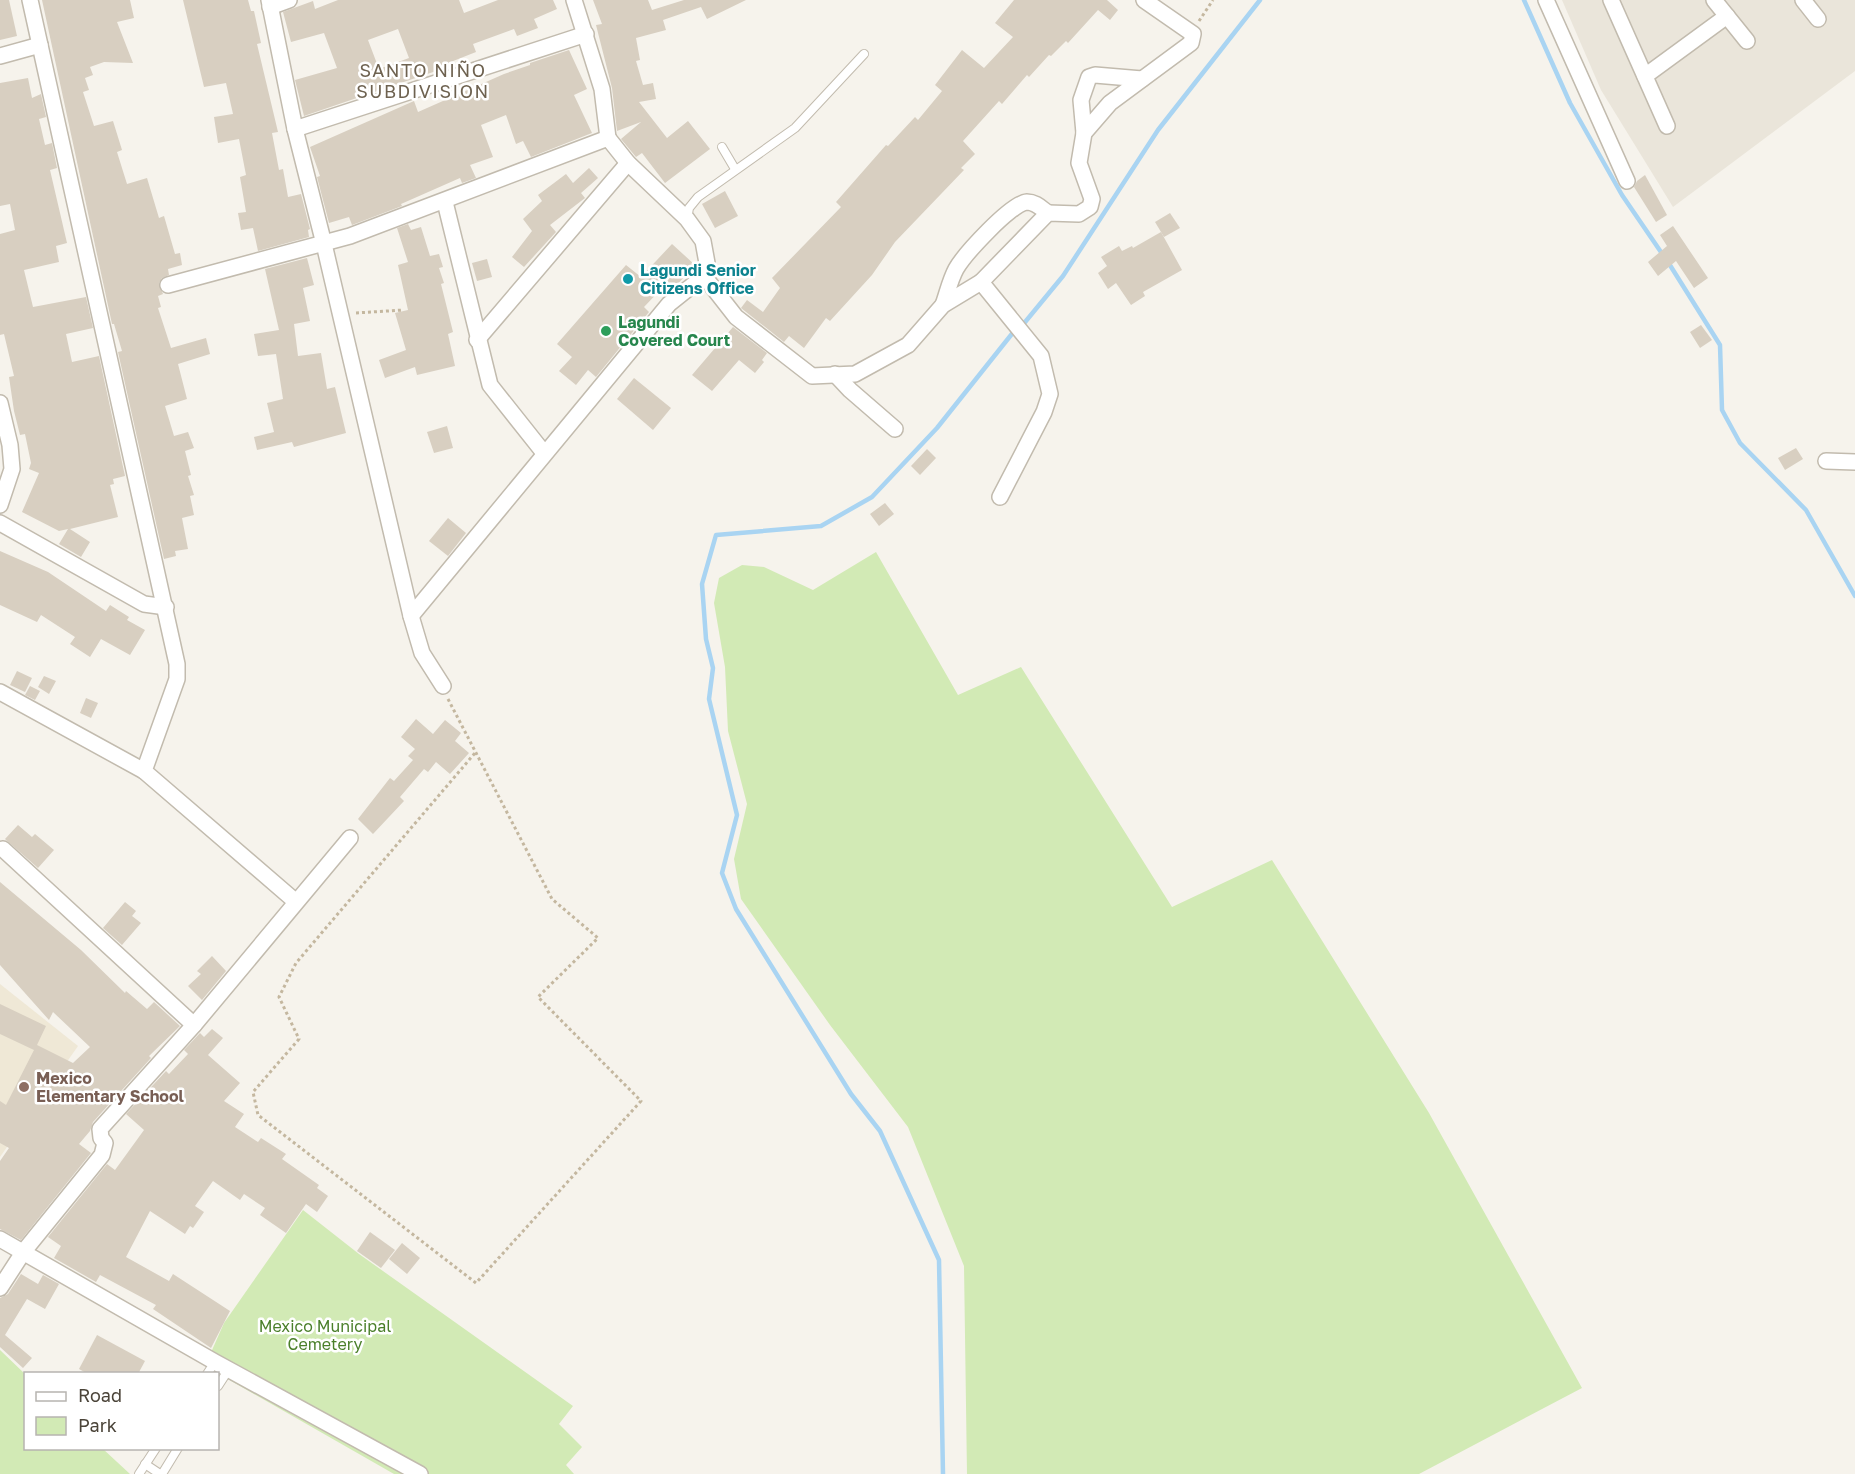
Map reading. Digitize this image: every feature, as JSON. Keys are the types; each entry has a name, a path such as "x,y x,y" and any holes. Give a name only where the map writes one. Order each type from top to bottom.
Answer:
{"street":[{"path":"30,0 177,664 177,679 144,771"},
{"path":"289,0 269,4 294,129 324,244 411,616 422,653 443,686"},
{"path":"411,616 669,304 704,276 707,263 703,241 687,219 628,163 608,138 602,89 574,0"},
{"path":"1084,133 1110,103 1191,43 1194,34 1144,0"},
{"path":"1546,0 1627,182"},
{"path":"1714,0 1746,42"},
{"path":"1803,0 1818,19"},
{"path":"1615,2 1667,126"},
{"path":"1645,76 1727,16"},
{"path":"294,129 586,34"},
{"path":"0,56 40,45"},
{"path":"943,305 956,268 994,225 1016,207 1027,202 1036,204 1048,213 1079,214 1090,207 1092,199 1079,163 1084,133 1081,100 1089,77 1095,75 1142,79"},
{"path":"168,285 324,244 445,202 608,138"},
{"path":"477,340 628,163"},
{"path":"445,202 477,340 490,385 544,453"},
{"path":"704,276 735,317 762,340 812,376 855,374 908,345 943,305 981,282 1048,213"},
{"path":"981,282 1041,356 1050,394 1044,412 1000,497"},
{"path":"836,374 850,390 895,429"},
{"path":"0,403 10,445 12,469 0,505"},
{"path":"1826,461 1855,462"},
{"path":"0,523 144,604 166,607"},
{"path":"0,692 144,771 295,901"},
{"path":"0,1288 24,1251 102,1155 105,1143 101,1138 100,1130 194,1025 295,901 350,838"},
{"path":"3,849 194,1025"},
{"path":"0,1239 24,1251 217,1368 420,1474"}],"lane":[{"path":"687,219 689,208 699,197 795,128 864,54"},
{"path":"722,147 735,169"},
{"path":"139,1474 155,1450"},
{"path":"145,1464 161,1474 177,1450"}],"path":[{"path":"1194,34 1213,0"},
{"path":"339,314 403,310"},
{"path":"443,686 474,753 552,898 598,938 538,997 641,1101 476,1283 258,1115 253,1092 299,1039 279,997 296,963 474,753"}],"shaded area":[{"path":"1562,0 1855,0 1855,71 1673,207 1601,90"},
{"name":"Mexico Elementary School","path":"0,984 78,1046 0,1157"}],"green space":[{"path":"876,552 958,695 1021,667 1172,907 1272,860 1429,1113 1582,1388 1419,1474 967,1474 964,1266 908,1127 830,1025 741,899 734,859 747,804 728,731 725,667 714,603 719,578 742,565 764,567 813,590"},
{"name":"Mexico Municipal Cemetery","path":"303,1210 359,1254 573,1406 559,1424 582,1447 566,1465 574,1474 394,1474 205,1366 224,1323"},
{"path":"0,1350 24,1373 24,1450 104,1450 130,1474 0,1474"}],"building":[{"path":"0,0 9,0 17,36 0,40"},
{"path":"42,0 130,0 134,18 117,22 133,63 104,62 90,67 93,75 85,78 89,90 83,92 94,126 113,121 122,150 117,152 127,184 147,178 159,218 164,216 175,254 180,253 182,265 168,269 169,275 162,278 159,283 163,294 158,296 161,307 158,308 171,348 206,338 210,354 178,364 187,399 165,406 174,436 188,432 194,448 185,451 191,475 188,476 194,495 190,496 194,515 182,518 188,549 175,551 176,556 164,559 118,352 122,351 114,324 112,324"},
{"path":"183,0 248,0 251,11 254,11 261,43 257,44 278,132 272,133 279,170 283,169 288,197 301,194 310,229 308,230 309,237 258,251 253,228 241,230 238,213 246,212 240,177 246,175 239,139 218,143 214,117 233,114 226,83 204,87"},
{"path":"338,0 459,0 464,13 498,0 553,0 557,9 534,19 538,28 517,36 514,29 473,44 476,52 438,67 439,70 304,116 295,80 337,68 324,33 291,42 283,12 313,1 315,9","holes":["398,29 409,58 379,69 368,40"]},
{"path":"593,0 648,0 652,10 684,0 746,0 707,19 701,7 663,20 666,30 636,38 640,60 636,61 643,85 653,83 656,99 639,102 667,138 688,121 710,149 665,183 642,153 636,157 621,139 641,122 617,131 612,88 596,25 602,24"},
{"path":"1014,0 1107,0 1118,10 1110,20 1098,10 1068,43 1066,41 1051,56 1049,55 1029,77 1027,75 1002,104 999,101 963,141 975,154 961,168 964,170 895,242 872,275 830,321 826,318 804,348 789,336 784,342 741,308 747,300 763,312 780,288 772,278 841,207 836,202 886,145 888,146 915,117 918,120 942,91 935,85 962,50 984,68 1013,37 995,23"},
{"path":"569,50 587,89 574,95 592,133 531,157 523,141 516,144 506,115 481,125 493,157 470,165 476,178 462,183 460,178 401,204 402,206 352,225 349,217 329,223 317,177 320,176 310,147 414,101 418,112 530,65 530,63"},
{"path":"28,78 32,98 41,94 46,117 39,119 45,145 52,143 57,168 50,170 67,243 56,246 59,262 24,270 33,307 86,297 93,328 66,334 72,362 99,356 125,476 113,479 114,484 110,485 118,517 70,529 90,542 81,557 59,544 68,529 59,531 22,512 39,473 29,469 31,463 25,434 20,435 14,411 9,377 14,376 4,334 0,335 0,234 15,230 10,204 0,206 0,83"},
{"path":"589,168 598,178 581,193 585,198 550,225 556,232 524,267 512,257 532,231 523,219 542,201 538,195 566,174 573,183"},
{"path":"1645,175 1667,215 1656,222 1634,187 1637,181"},
{"path":"725,191 738,216 715,228 702,204"},
{"path":"1170,213 1180,228 1164,237 1155,222"},
{"path":"408,224 411,230 421,227 430,256 439,254 443,267 439,268 444,283 441,284 453,332 448,334 455,366 417,375 415,367 385,378 379,360 406,350 395,313 408,310 398,265 408,262 397,228"},
{"path":"1673,226 1708,278 1694,288 1676,261 1658,276 1648,262 1667,246 1660,235"},
{"path":"1161,232 1182,270 1143,292 1145,296 1131,305 1116,283 1108,289 1098,273 1107,266 1101,257 1119,246 1122,251 1132,246 1133,248"},
{"name":"Lagundi Covered Court","path":"672,244 695,265 675,287 669,291 664,286 644,307 649,312 596,377 588,370 576,385 559,371 572,357 557,344 626,265 641,277"},
{"path":"307,258 314,285 303,288 310,321 294,324 298,356 321,353 327,389 335,387 346,433 294,447 292,442 257,450 254,437 274,432 267,403 283,399 276,354 258,356 254,334 279,330 265,269"},
{"path":"487,259 492,277 477,281 472,263"},
{"path":"1701,325 1712,340 1700,348 1690,332"},
{"path":"733,327 767,353 762,360 764,362 755,373 739,360 712,391 692,375"},
{"path":"634,378 671,408 653,430 617,399"},
{"path":"447,426 453,448 434,453 427,432"},
{"path":"1796,448 1803,459 1785,470 1778,458"},
{"path":"927,449 936,458 920,475 911,466"},
{"path":"885,503 894,514 879,526 870,514"},
{"path":"448,518 466,533 448,556 429,541"},
{"path":"0,551 48,572 106,611 110,605 129,617 127,620 145,630 130,655 101,639 90,657 70,644 75,637 41,615 37,622 0,605"},
{"path":"17,671 32,678 25,692 10,685"},
{"path":"44,676 56,681 49,694 38,687"},
{"path":"30,686 40,691 35,700 25,695"},
{"path":"86,698 98,703 91,718 80,713"},
{"path":"416,719 433,734 445,720 461,733 455,741 469,753 450,774 436,762 428,772 424,769 400,797 404,801 373,834 358,819 390,778 394,781 413,760 408,756 415,749 401,737"},
{"path":"18,825 32,837 35,834 54,850 38,868 5,839"},
{"path":"0,882 81,950 125,993 126,991 147,1009 154,1002 180,1026 149,1056 151,1058 93,1122 90,1131 79,1144 91,1153 21,1240 0,1229 0,1161 9,1148 0,1143 0,1101 6,1105 34,1050 0,1034 0,1004 46,1026 37,1045 73,1063 90,1047 53,1012 49,1020 0,965"},
{"path":"125,902 136,911 132,916 141,923 122,945 103,928"},
{"path":"212,956 226,971 202,1000 188,986 201,974 197,971"},
{"path":"212,1029 223,1038 208,1055 240,1083 224,1101 244,1114 235,1127 258,1142 261,1138 286,1154 282,1159 319,1185 317,1188 328,1196 317,1212 306,1204 286,1233 260,1215 265,1208 244,1194 240,1200 213,1181 195,1206 204,1212 193,1228 190,1226 185,1234 150,1211 126,1257 169,1281 173,1274 230,1311 211,1348 153,1309 156,1305 100,1275 96,1282 54,1258 61,1246 48,1237 107,1164 115,1170 144,1130 126,1114 166,1071 169,1074 188,1054 184,1050 200,1033 204,1037"},
{"path":"370,1232 395,1250 381,1268 357,1251"},
{"path":"402,1243 420,1258 407,1274 389,1259"},
{"path":"21,1274 38,1284 43,1275 59,1284 45,1309 27,1299 5,1335 32,1358 23,1368 0,1347 0,1298 8,1294"},
{"path":"97,1335 145,1361 139,1372 84,1372 79,1369"}],"waterway":[{"path":"1021,327 1063,276 1158,130 1260,0"},
{"path":"1524,0 1570,103 1622,195 1663,255"},
{"path":"1668,262 1720,345 1722,410 1740,443 1806,510 1855,596"},
{"path":"943,1474 939,1260 880,1131 851,1094 736,909 722,873 737,815 709,699 713,668 706,639 702,584 716,535 821,526 872,497 937,428 1015,330"}],"place":[{"name":"Lagundi Senior Citizens Office","path":"628,279"},
{"name":"Lagundi Covered Court","path":"606,331"},
{"name":"Mexico Elementary School","path":"24,1087"}],"district":[{"name":"SANTO NIÑO SUBDIVISION","path":"423,82"}]}
